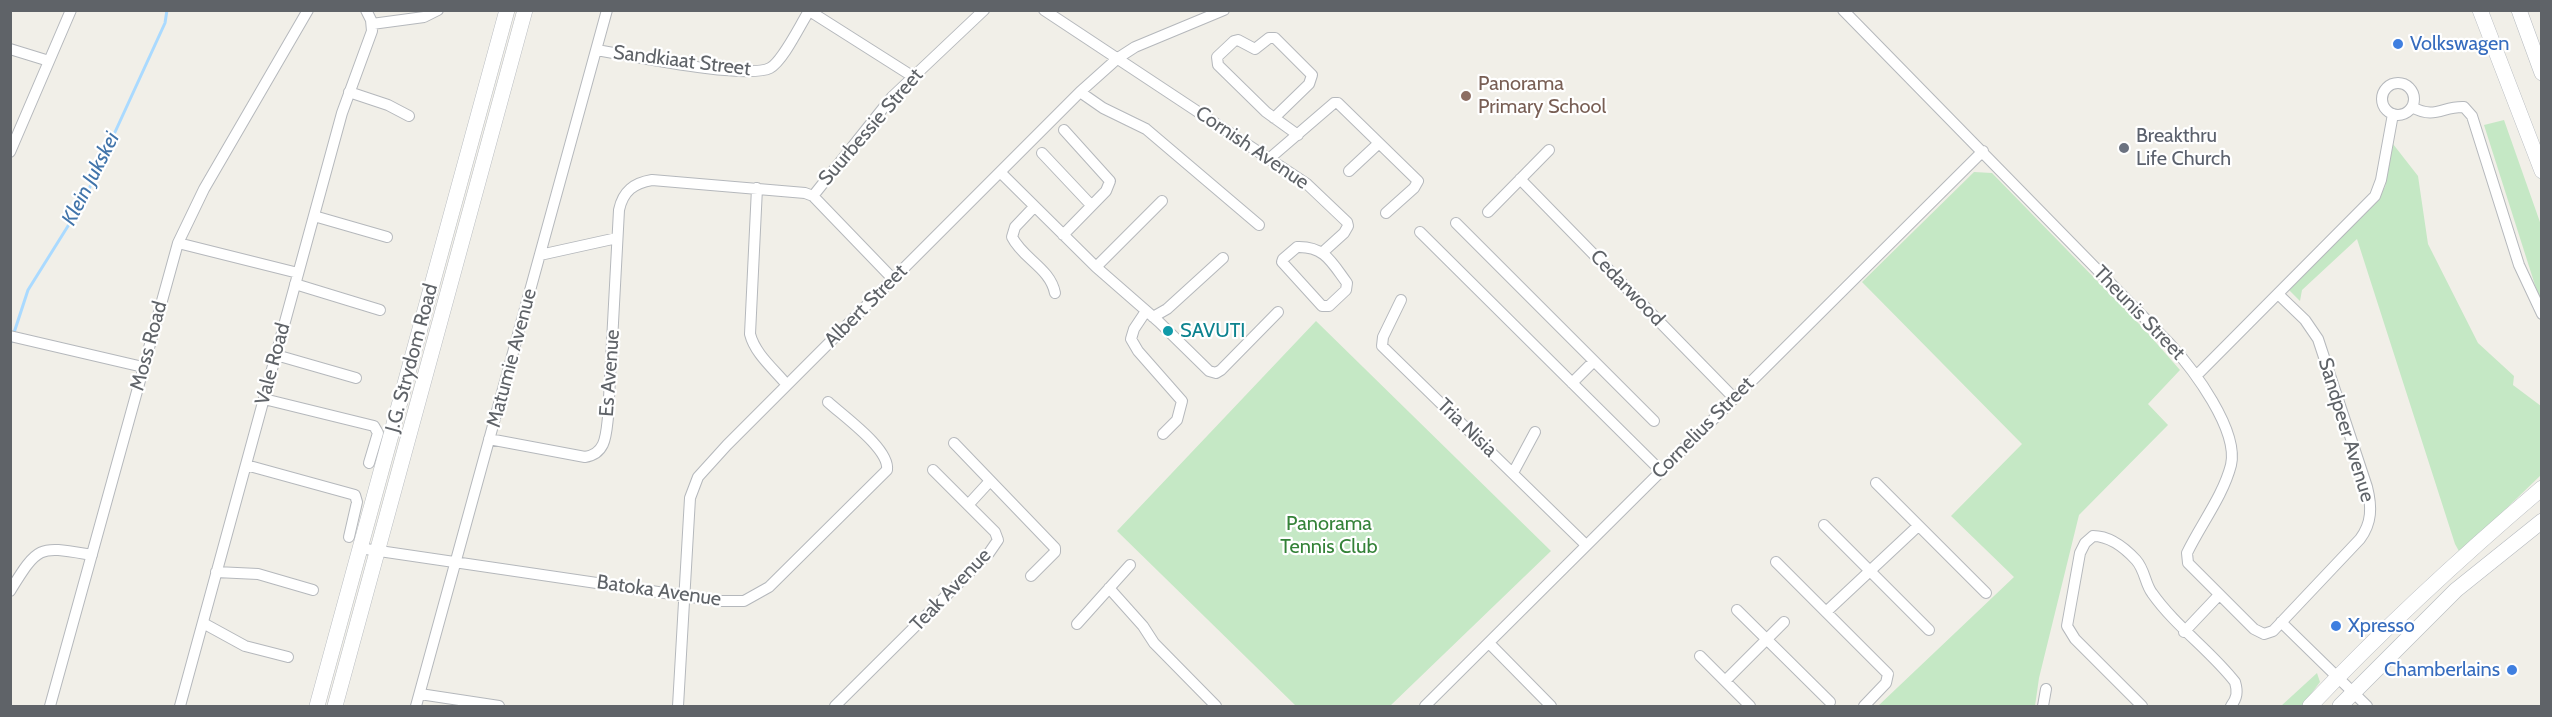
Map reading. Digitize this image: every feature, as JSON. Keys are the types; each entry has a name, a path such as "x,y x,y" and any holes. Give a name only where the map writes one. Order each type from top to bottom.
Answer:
{"street":[{"path":"10,152 71,10"},
{"name":"Moss Road","path":"50,706 178,243 204,189 308,10"},
{"path":"368,11 372,24 424,17 438,10"},
{"name":"J.G. Strydom Road","path":"317,706 354,543 507,10"},
{"name":"J.G. Strydom Road","path":"335,706 525,10"},
{"name":"Matumie Avenue","path":"416,706 607,10"},
{"name":"Suurbessie Street","path":"813,196 873,119 912,76 984,10"},
{"name":"Cornish Avenue","path":"1044,10 1270,158 1320,195 1347,222 1348,226 1344,233 1323,252"},
{"name":"Albert Street","path":"678,706 690,498 694,485 718,454 1080,92 1118,57 1146,41 1224,10"},
{"name":"Theunis Street","path":"1844,10 2170,344 2196,376 2375,196 2381,180 2393,114"},
{"path":"2480,10 2541,171"},
{"path":"2519,10 2541,74"},
{"path":"808,11 912,76"},
{"name":"Sandkiaat Street","path":"596,50 680,64 757,72 775,64 808,11"},
{"name":"Vale Road","path":"181,706 314,216 349,92 371,34 372,24"},
{"path":"1274,118 1309,84 1312,75 1275,38 1269,38 1255,49 1234,40 1217,57 1218,65 1274,118 1298,135"},
{"path":"10,49 49,61"},
{"path":"2402,83 2411,88 2414,98 2412,107 2404,114 2393,114 2385,109 2382,100 2384,90 2392,84 2402,83"},
{"path":"349,92 388,105 409,116"},
{"path":"1080,92 1103,108 1146,129 1259,225"},
{"path":"1270,158 1337,103 1418,181 1414,188 1386,213"},
{"path":"2412,107 2426,114 2464,107 2472,116 2519,265 2541,314"},
{"path":"1063,235 1108,188 1110,181 1064,130"},
{"path":"1349,171 1379,142"},
{"path":"1488,212 1549,150"},
{"name":"Cornelius Street","path":"1425,706 1983,151"},
{"path":"1042,153 1091,205"},
{"path":"1000,172 1096,267 1153,316 1203,366 1216,373 1278,312"},
{"name":"Cedarwood","path":"1520,178 1734,398"},
{"name":"Es Avenue","path":"489,439 585,457 598,453 602,447 608,417 620,204 626,192 633,185 652,180 757,188"},
{"path":"787,385 760,355 753,345 750,334 757,188 787,190 813,196 893,279"},
{"path":"1096,267 1162,201"},
{"path":"1034,207 1015,227 1012,237 1019,248 1051,279 1055,293"},
{"path":"314,216 387,237"},
{"path":"1456,223 1654,421"},
{"path":"1420,232 1661,471"},
{"path":"540,255 617,238"},
{"path":"178,243 297,279 380,310"},
{"path":"1297,247 1312,248 1323,252 1347,286 1346,290 1326,307 1322,306 1282,261 1297,247"},
{"path":"1163,434 1178,420 1182,401 1138,351 1131,339 1134,329 1167,309 1223,258"},
{"name":"Sandpeer Avenue","path":"2219,595 2254,629 2269,634 2360,539 2369,523 2371,513 2367,487 2318,339 2305,321 2278,294"},
{"name":"Tria Nisia","path":"1401,300 1383,337 1382,346 1586,545"},
{"path":"10,336 143,367"},
{"path":"276,355 356,378"},
{"path":"1572,383 1594,361"},
{"path":"2184,632 2219,595 2190,567 2187,558 2227,476 2233,452 2229,435 2196,376"},
{"path":"264,399 374,426 378,433 369,464"},
{"name":"Batoka Avenue","path":"354,543 377,551 731,602 744,601 757,596 793,566 885,475 888,464 880,449 828,402"},
{"path":"1514,473 1535,432"},
{"path":"954,443 1054,548 1055,552 1031,576"},
{"path":"246,465 356,495 354,543"},
{"name":"Teak Avenue","path":"835,706 997,542 998,537 995,532 933,470"},
{"path":"968,505 990,481"},
{"path":"1876,483 1986,593"},
{"path":"2310,706 2481,540 2541,488"},
{"path":"2340,706 2456,590 2541,521"},
{"path":"1824,525 1929,630"},
{"path":"1826,612 1918,526"},
{"path":"2142,706 2075,639 2067,626 2080,553 2088,539 2099,536 2113,540 2137,561 2150,591 2184,632 2235,682 2238,691 2236,700 2231,706"},
{"path":"10,591 30,560 43,550 54,548 92,555"},
{"path":"1776,562 1888,674 1886,683 1864,706"},
{"path":"1077,624 1130,565"},
{"path":"216,572 258,574 313,590"},
{"path":"1110,588 1143,626 1154,643 1216,706"},
{"path":"1737,610 1830,702"},
{"path":"1726,680 1784,622"},
{"path":"2281,622 2367,706"},
{"path":"203,624 236,643 288,657"},
{"path":"1489,643 1551,706"},
{"path":"1700,656 1750,706"},
{"path":"2043,706 2046,689"},
{"path":"420,694 499,706"}],"green space":[{"path":"2504,120 2541,225 2541,304 2484,125"},
{"path":"2393,144 2418,176 2428,244 2478,343 2514,376 2513,385 2541,406 2541,475 2460,553 2455,544 2357,239 2302,290 2300,301 2289,290 2370,209 2385,187"},
{"path":"1974,172 1992,173 2144,329 2180,370 2148,404 2168,425 2079,515 2039,678 2035,706 1878,706 2014,577 1951,516 2022,444 1862,282"},
{"name":"Panorama Tennis Club","path":"1316,321 1551,551 1390,706 1296,706 1117,531"},
{"path":"2317,673 2320,682 2302,706 2281,706"}],"waterway":[{"name":"Klein Jukskei","path":"10,345 28,290 83,202 165,23 167,10"}],"place":[{"name":"Volkswagen","path":"2398,44"},
{"name":"Panorama Primary School","path":"1466,96"},
{"name":"Breakthru Life Church","path":"2124,148"},
{"name":"SAVUTI","path":"1168,331"},
{"name":"Xpresso","path":"2336,626"},
{"name":"Chamberlains","path":"2512,670"}]}
